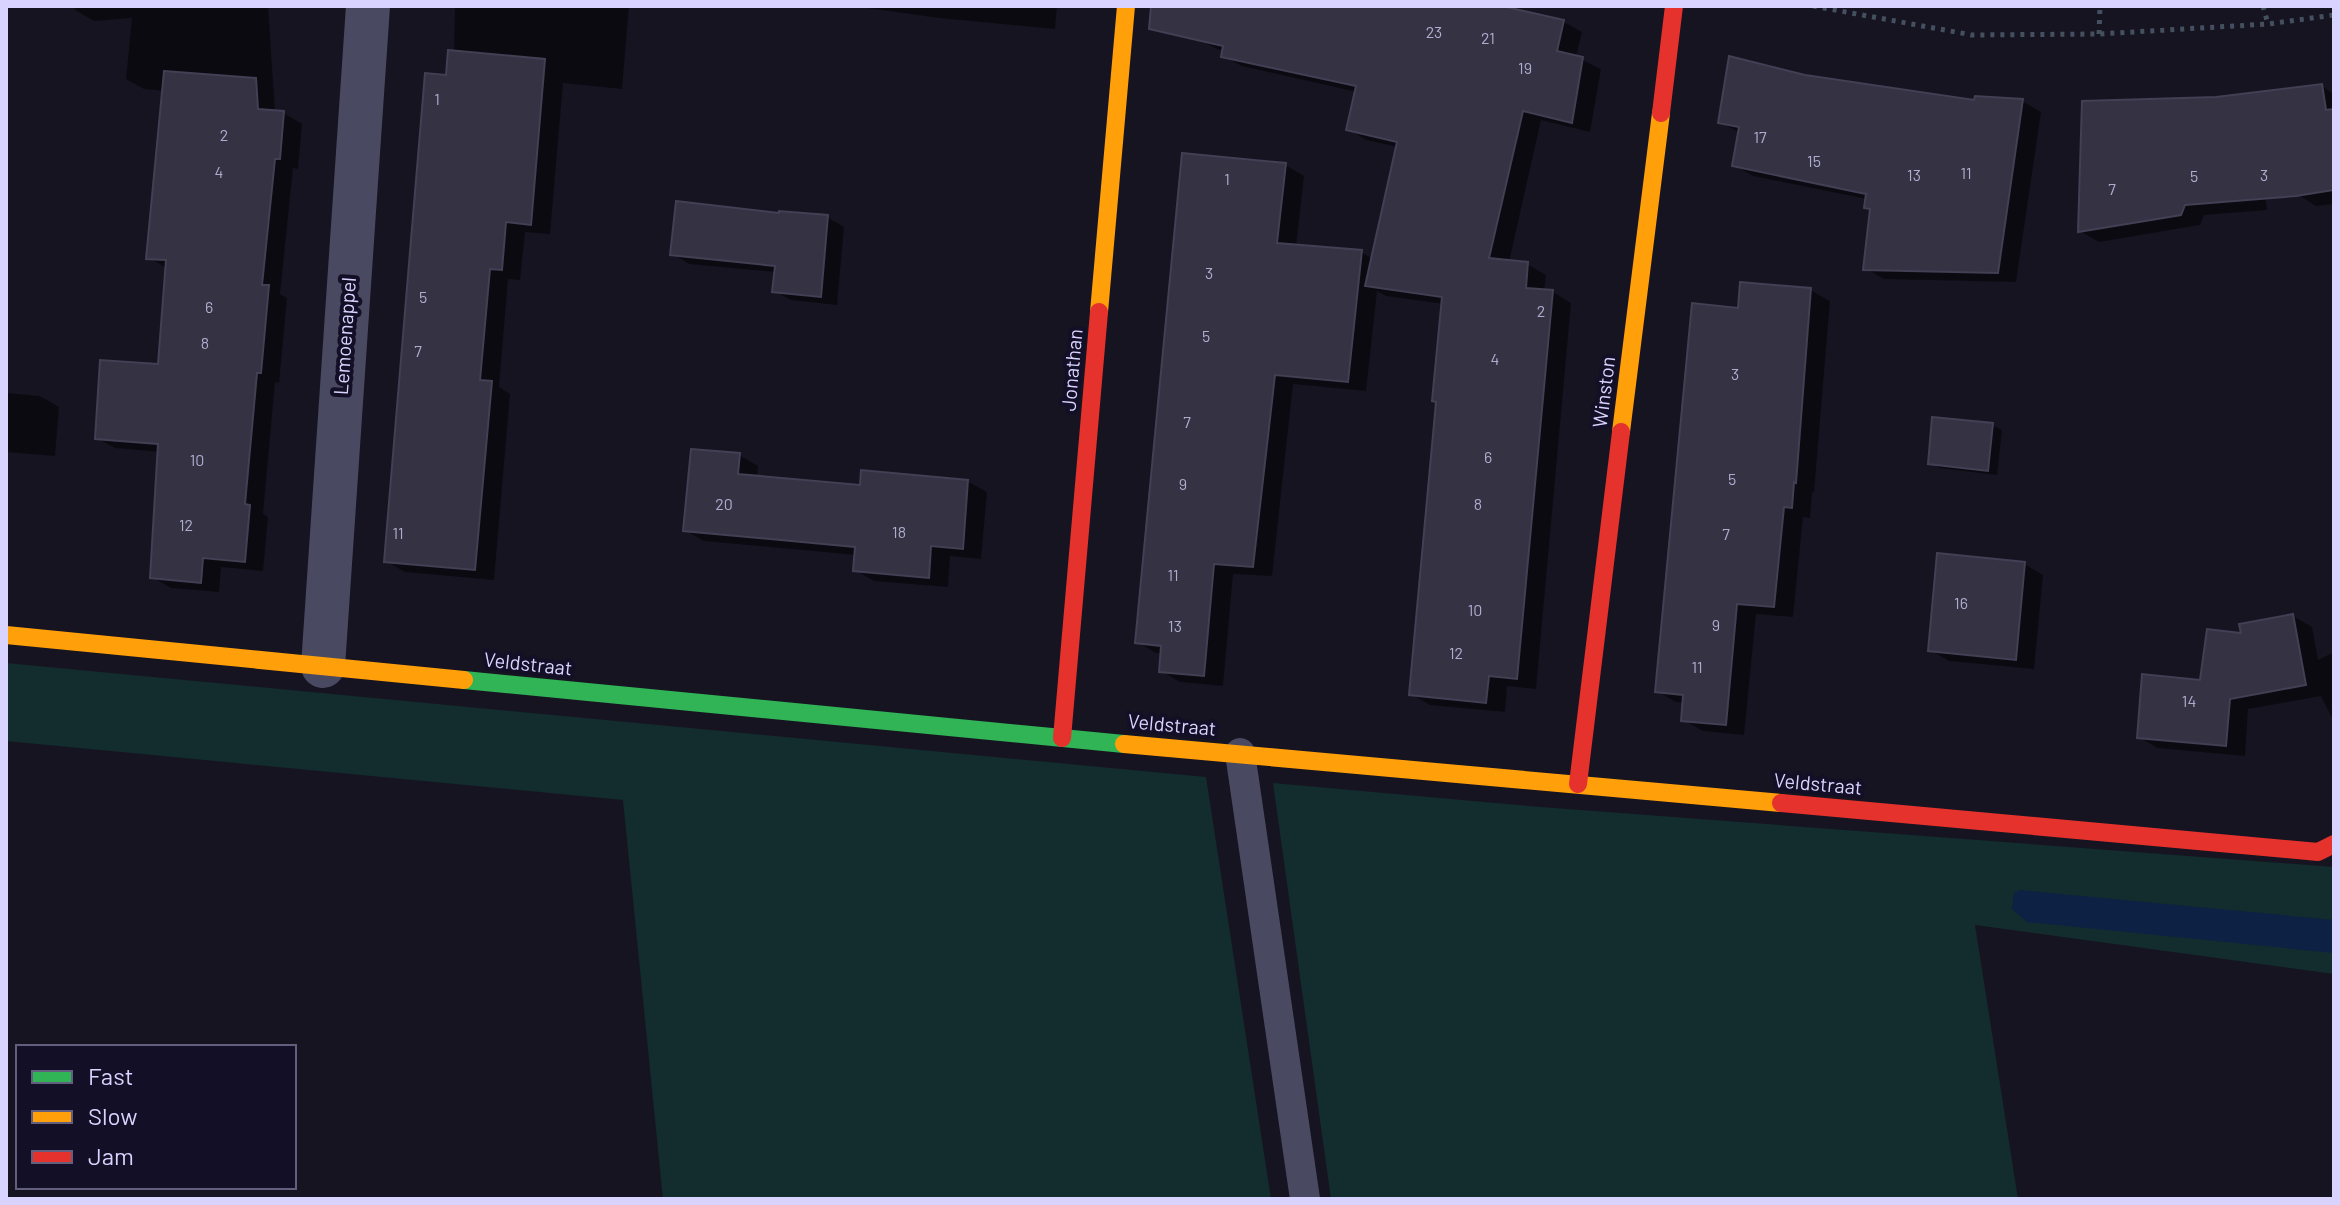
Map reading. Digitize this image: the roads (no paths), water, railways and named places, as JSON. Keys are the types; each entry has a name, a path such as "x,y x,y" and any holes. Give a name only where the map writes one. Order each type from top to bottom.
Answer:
{"street":[{"name":"Lemoenappel","path":"323,666 368,6"},
{"name":"Jonathan","path":"1062,738 1126,6"},
{"name":"Winston","path":"1578,784 1674,6"},
{"name":"Veldstraat","path":"6,635 1062,738 2318,852 2334,844"}],"lane":[{"path":"1240,753 1305,1199"}],"water":[{"path":"2020,890 2334,920 2334,953 2027,922 2012,909 2014,893"}]}
